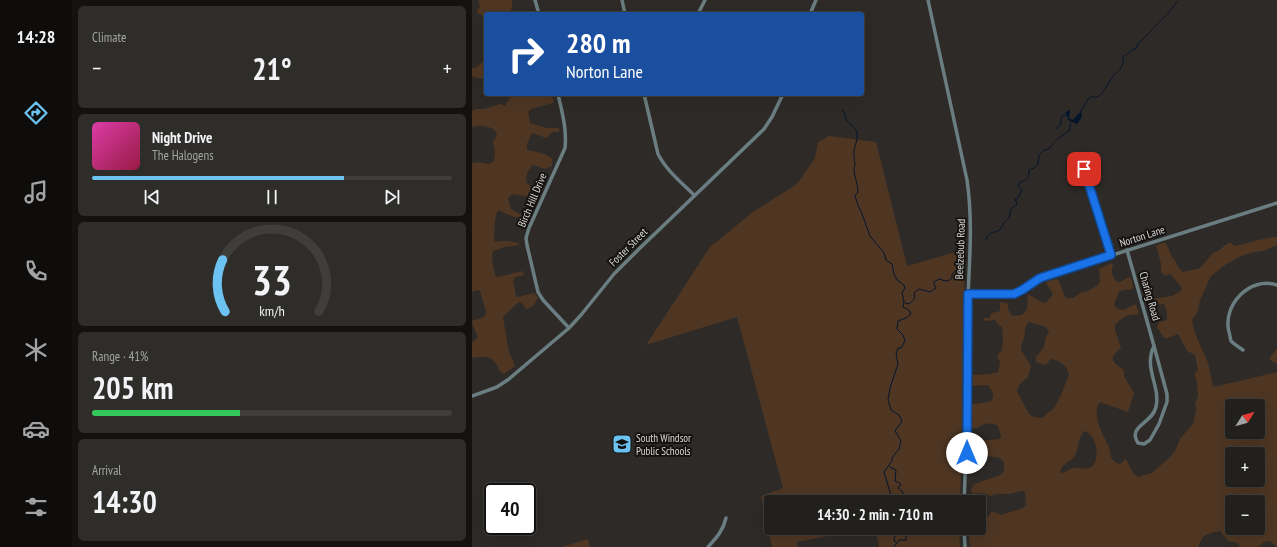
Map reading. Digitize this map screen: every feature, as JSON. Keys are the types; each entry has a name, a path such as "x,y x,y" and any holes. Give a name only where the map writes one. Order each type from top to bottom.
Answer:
{"street":[{"path":"535,0 538,12"},
{"path":"622,0 625,12"},
{"path":"699,12 705,0"},
{"path":"811,12 816,0"},
{"name":"Beelzebub Road","path":"928,0 964,165 970,200 971,219 968,294 967,453 964,495"},
{"name":"Birch Hill Drive","path":"558,96 565,123 565,148 529,228 526,238 538,292 543,300 568,328"},
{"path":"644,96 658,154 661,160 694,195"},
{"name":"Foster Street","path":"472,396 492,389 509,379 568,328 581,315 614,274 764,129 772,117 782,96"},
{"path":"1084,169 1111,255"},
{"name":"Norton Lane","path":"968,294 1014,294 1040,278 1277,203"},
{"name":"Charing Road","path":"1127,250 1154,346 1167,394 1167,402 1159,424 1150,440 1144,444 1138,444 1134,433 1137,428 1151,418 1156,408 1157,400 1151,367 1151,352 1154,346"},
{"path":"1243,350 1232,341 1228,326 1229,311 1235,300 1245,290 1259,285 1277,285"},
{"path":"708,547 724,527 726,518"},
{"path":"964,535 965,547"}],"shaded area":[{"path":"478,0 512,0 512,8 510,12 484,12 484,21 481,14 478,14 477,11 480,6"},
{"path":"484,60 484,78 481,79 472,76 472,68 482,63"},
{"path":"511,96 552,96 554,101 553,103 531,109 528,112 530,123 547,128 558,128 560,130 558,132 552,132 546,138 532,133 527,144 527,150 541,153 550,157 552,159 552,166 542,168 533,165 528,171 526,178 527,183 537,190 535,193 530,196 513,194 508,198 511,209 525,217 525,219 512,216 499,210 495,220 494,241 511,241 520,245 505,247 493,251 492,259 495,275 498,277 523,271 524,275 515,277 513,280 516,296 534,293 538,297 530,308 526,309 522,303 519,302 503,317 509,352 515,366 504,374 489,357 472,358 472,343 478,337 472,321 482,318 486,312 480,291 477,290 472,292 472,163 478,162 488,164 494,161 495,152 493,142 497,135 494,129 491,128 480,126 472,127 472,111 500,104 505,106"},
{"path":"829,136 876,142 907,266 966,249 960,495 764,495 764,510 761,496 783,488 737,317 646,345 710,247 753,212 797,184 815,158 818,142"},
{"path":"1277,237 1277,245 1263,251 1241,256 1225,265 1211,276 1200,300 1198,311 1192,320 1208,364 1213,387 1277,372 1277,547 1270,541 1264,542 1258,547 1240,547 1238,543 1228,541 1220,531 1203,537 1198,547 970,547 969,535 986,535 986,517 992,511 1001,515 1023,508 1026,505 1024,491 991,496 983,493 973,494 971,491 975,484 1000,475 1004,471 1004,464 1000,458 975,454 980,442 1000,439 1001,436 998,426 988,424 982,425 978,428 972,428 970,421 972,403 977,404 991,401 993,393 988,385 971,386 970,376 998,372 1000,362 997,356 1002,350 1002,327 995,320 985,321 983,318 989,318 992,313 1000,311 1000,303 1002,302 1008,304 1008,309 1012,316 1022,315 1027,309 1028,294 1043,303 1047,302 1053,294 1046,283 1057,279 1065,297 1073,298 1098,285 1100,281 1099,269 1112,263 1112,274 1117,282 1130,277 1133,288 1119,292 1114,304 1117,309 1124,310 1135,304 1139,312 1137,315 1125,317 1115,325 1115,330 1121,348 1115,354 1113,359 1116,364 1124,370 1124,376 1134,393 1128,412 1100,402 1096,412 1101,431 1109,447 1112,459 1120,464 1126,459 1133,473 1138,477 1152,473 1175,451 1180,439 1193,424 1196,410 1195,404 1198,396 1195,373 1198,370 1195,355 1187,351 1178,334 1164,338 1157,327 1159,322 1167,320 1167,312 1164,304 1153,305 1152,299 1172,296 1181,291 1182,288 1171,275 1169,274 1165,276 1161,272 1161,264 1156,246 1166,243 1172,257 1183,272 1200,268 1213,253 1228,243 1235,246","holes":["1028,322 1046,327 1049,332 1046,337 1044,347 1036,357 1036,362 1045,365 1051,359 1058,361 1064,365 1069,375 1054,408 1042,418 1034,417 1029,414 1017,391 1020,384 1028,377 1031,366 1021,350 1025,328","1085,431 1089,433 1095,443 1097,454 1094,464 1088,468 1075,468 1061,473 1060,471 1062,467 1076,454 1082,433"]},
{"path":"1277,348 1277,364 1269,359"},
{"path":"769,535 833,535 797,542 799,547 772,547"},
{"path":"876,535 959,535 960,547 879,547"},
{"path":"588,539 590,547 562,547"}],"water":[{"path":"1069,110 1069,118 1073,120 1081,111 1082,117 1077,124 1068,120 1065,113"}],"waterway":[{"path":"1081,111 1089,98 1098,97 1104,91 1113,76 1123,65 1123,57 1136,48 1178,1"},
{"path":"842,110 845,114 846,120 855,128 857,134 854,152 854,171 858,187 858,192 855,196 859,208 870,236 884,253 886,260 892,264 897,280 904,285 905,288 902,293 904,301 903,307 909,310 911,314 898,321 897,329 903,335 905,341 901,348 898,348 896,354 898,364 890,388 888,400 891,410 899,415 902,421 895,431 901,441 899,449 884,472 891,495"},
{"path":"1056,129 1061,124 1062,116 1067,115"},
{"path":"986,240 990,234 1000,230 1009,218 1011,209 1017,204 1015,199 1018,198 1022,190 1018,186 1021,181 1025,181 1028,178 1029,170 1038,164 1039,156 1043,151 1050,148 1058,138 1069,131 1071,122"},
{"path":"905,303 909,304 912,302 915,295 914,293 919,289 930,292 936,288 934,282 939,279 946,281 951,279 952,274 962,265 961,262 966,258"},
{"path":"890,467 896,470 895,481 901,484 898,488 903,492 902,495"},
{"path":"895,535 894,540 896,543"},
{"path":"894,547 899,540 906,540 906,535"}],"place":[{"name":"South Windsor Public Schools","path":"622,444"}],"route":[{"path":"967,453 966,393 968,294 1014,294 1040,278 1111,255 1084,169"}]}
